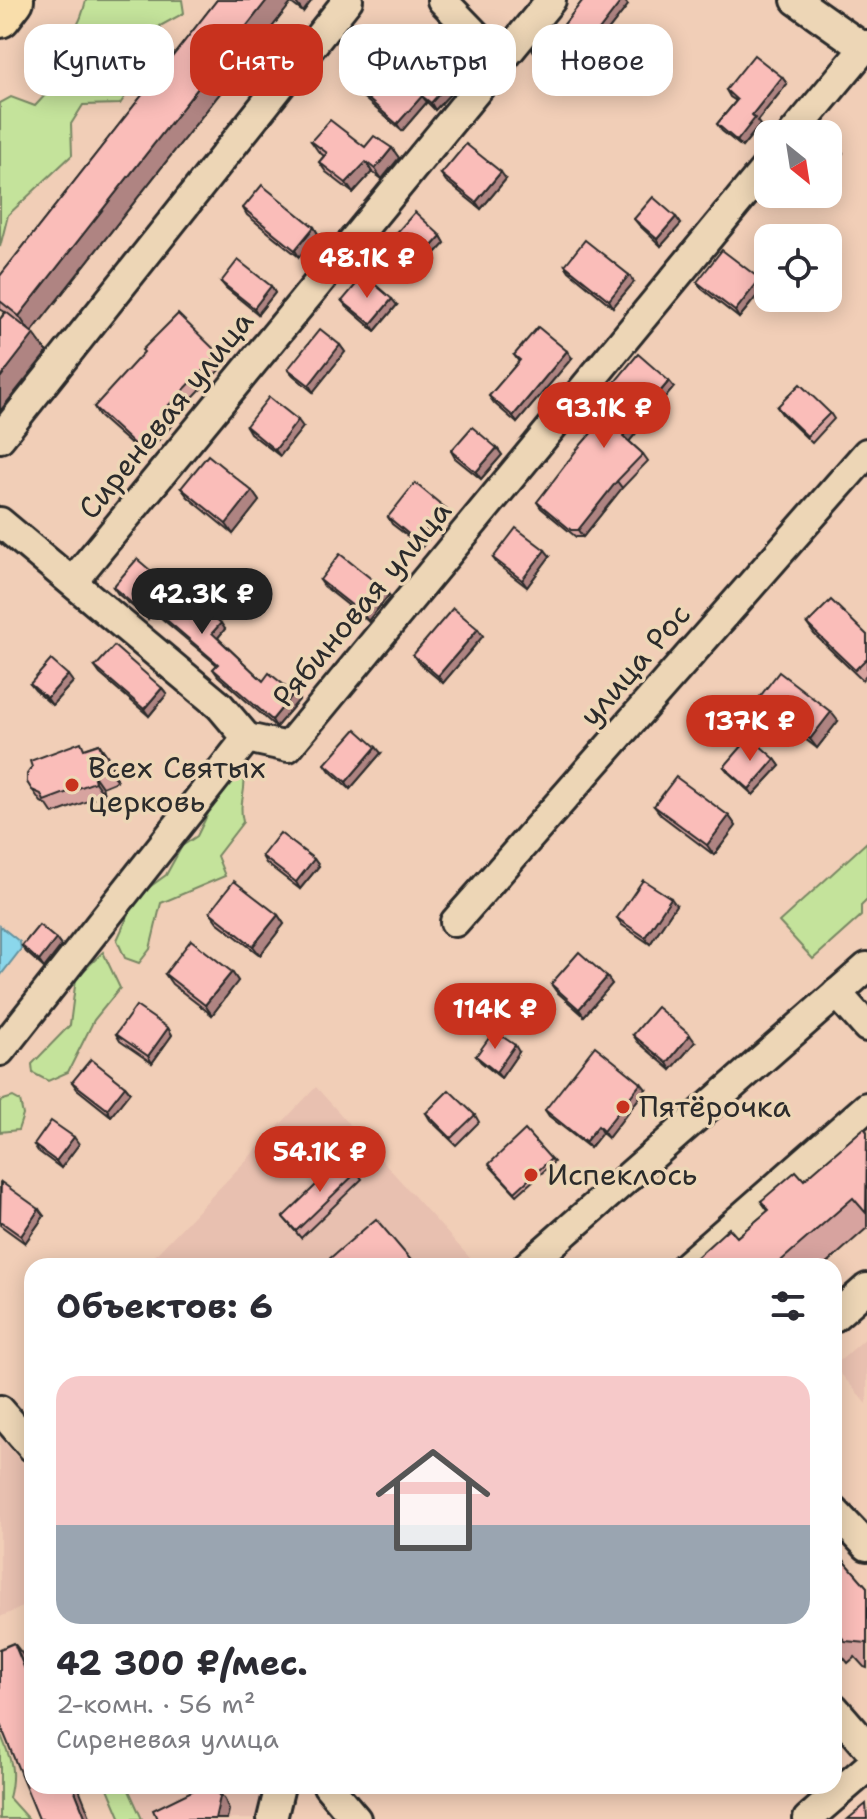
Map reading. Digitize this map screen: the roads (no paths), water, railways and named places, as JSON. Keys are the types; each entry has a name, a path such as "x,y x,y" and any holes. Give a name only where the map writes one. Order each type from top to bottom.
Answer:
{"highway":[{"path":"0,17 13,0"}],"street":[{"path":"0,438 348,0"},
{"path":"442,0 465,24"},
{"name":"Сиреневая улица","path":"516,43 551,0"},
{"path":"796,0 866,48 805,120"},
{"name":"Сиреневая улица","path":"73,581 472,96"},
{"name":"Рябиновая улица","path":"247,738 288,747 754,182"},
{"name":"улица Рос","path":"455,922 867,453"},
{"path":"0,522 220,706 247,738 0,1051"},
{"path":"536,1258 867,967"},
{"path":"837,993 867,1027"},
{"path":"695,1258 867,1107"},
{"path":"842,1310 867,1288"},
{"path":"0,1410 24,1438"},
{"path":"842,1519 867,1546"},
{"path":"842,1717 867,1746"},
{"path":"842,1790 867,1768"},
{"path":"272,1819 278,1794"},
{"path":"335,1794 356,1819"},
{"path":"808,1819 837,1794"}],"water":[{"path":"0,926 20,942 21,949 0,976"}],"place":[{"name":"Всех Святых церковь","path":"72,785"},
{"name":"Пятёрочка","path":"623,1107"},
{"name":"Испеклось","path":"531,1175"}]}
